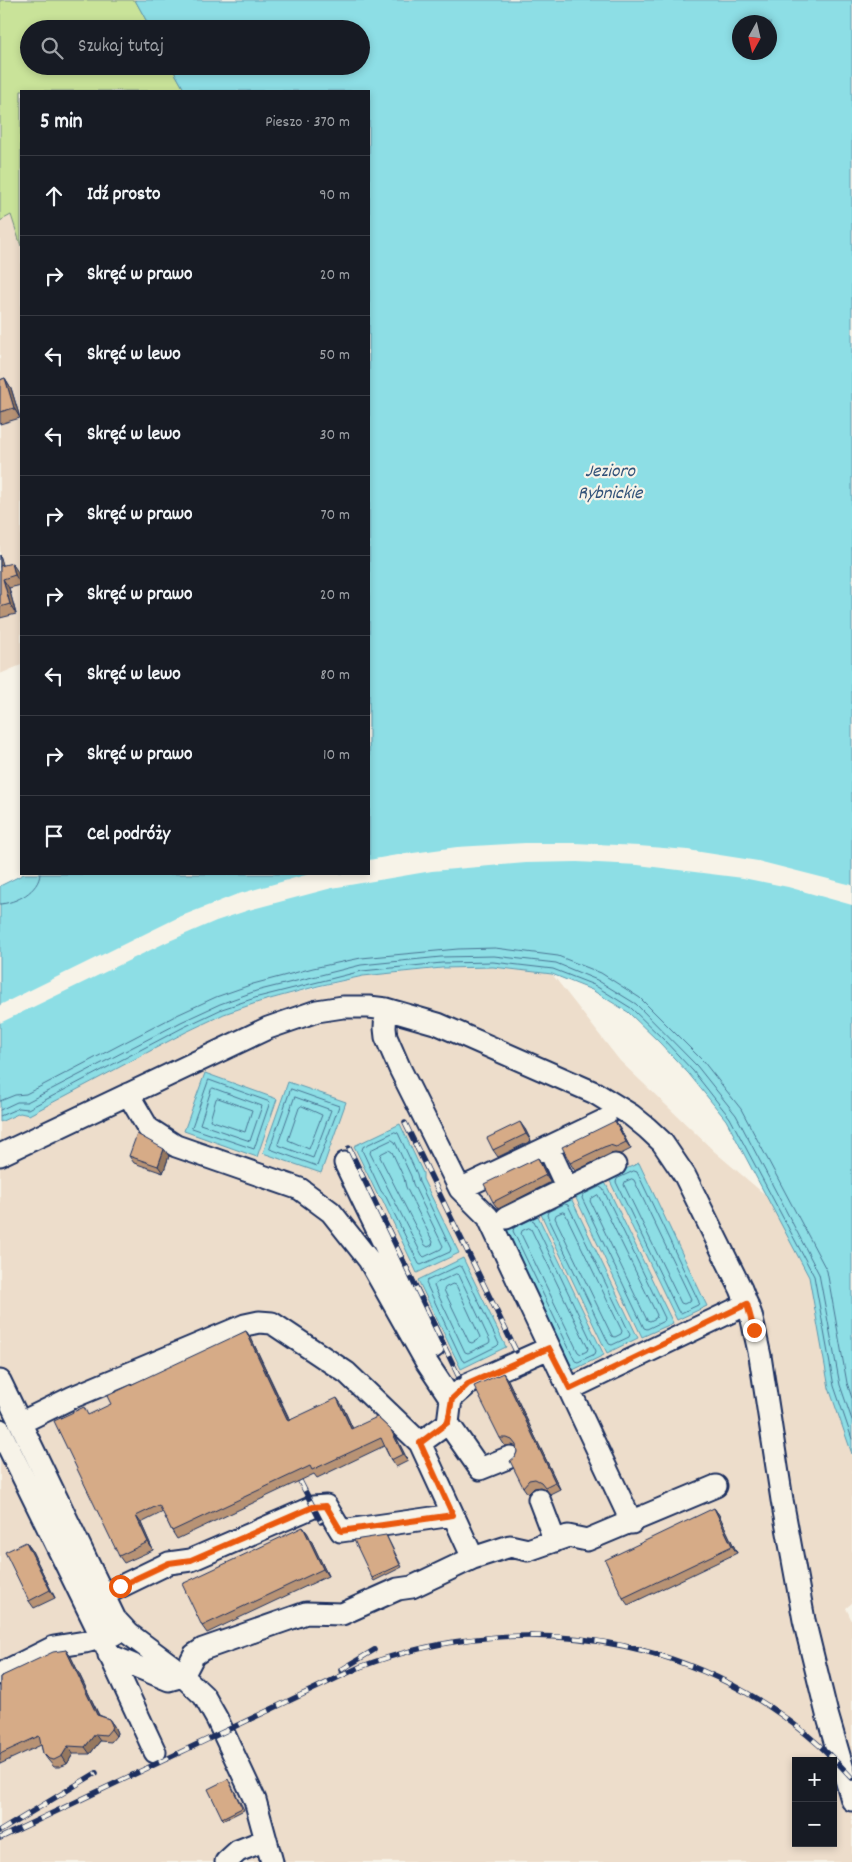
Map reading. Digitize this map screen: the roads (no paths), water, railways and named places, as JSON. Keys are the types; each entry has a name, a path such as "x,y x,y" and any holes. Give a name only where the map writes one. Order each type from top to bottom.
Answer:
{"lane":[{"path":"0,1155 268,1028 304,1014 344,1007 386,1009 438,1024 580,1086 615,1104 648,1128 672,1156 685,1176 747,1304 760,1356 785,1519 804,1620 827,1714 852,1800"},
{"path":"386,1009 385,1028 390,1047 460,1189 488,1216 632,1522"},
{"path":"128,1094 148,1128 176,1146 300,1189 331,1212 369,1260 427,1363 454,1397"},
{"path":"460,1189 605,1120"},
{"path":"548,1147 567,1188"},
{"path":"345,1163 454,1397"},
{"path":"506,1218 615,1165"},
{"path":"570,1389 747,1304"},
{"path":"20,1423 73,1397 245,1326 259,1322 272,1323 347,1373 420,1443 473,1558"},
{"path":"420,1443 448,1422 454,1397 468,1384 549,1348"},
{"path":"0,1381 115,1619 124,1629 183,1676 204,1696 217,1719 255,1800 272,1862"},
{"path":"448,1422 480,1469 510,1457"},
{"path":"0,1430 155,1752"},
{"path":"0,1674 54,1647 105,1647 169,1680 183,1676 194,1655 203,1649 306,1613 342,1614 398,1589 412,1587 473,1558 510,1546 528,1550 568,1536 588,1540 716,1486"},
{"path":"539,1499 555,1541"},
{"path":"103,1595 169,1563 191,1560 313,1507 326,1506 341,1531 453,1515"},
{"path":"105,1647 124,1629"},
{"path":"226,1862 238,1851 266,1840"}],"water":[{"name":"Jezioro Rybnickie","path":"135,0 852,0 852,1454 829,1388 809,1277 726,1120 689,1074 628,1012 592,990 552,974 493,967 442,968 363,976 318,986 259,1002 224,1014 29,1115 20,1113 0,1122 0,886 22,875 370,875 370,90 184,90 176,75 370,75 370,20 146,20"},
{"path":"205,1073 277,1099 257,1157 184,1131"},
{"path":"288,1082 346,1102 321,1173 263,1153"},
{"path":"400,1124 423,1173 423,1179 459,1253 417,1273 382,1199 377,1194 354,1146"},
{"path":"639,1163 707,1306 677,1320 608,1177"},
{"path":"604,1180 673,1323 642,1337 574,1194"},
{"path":"570,1196 638,1338 607,1353 539,1210"},
{"path":"536,1212 604,1355 573,1370 505,1227"},
{"path":"463,1258 506,1347 461,1369 418,1280"}],"railway":[{"path":"405,1123 516,1351"},
{"path":"349,1148 459,1377"},
{"path":"300,1481 321,1522"},
{"path":"0,1838 360,1667 426,1647 492,1637 559,1637 624,1646 687,1665 747,1693 802,1731 852,1778"},
{"path":"341,1670 374,1650"},
{"path":"0,1831 96,1773"}]}
